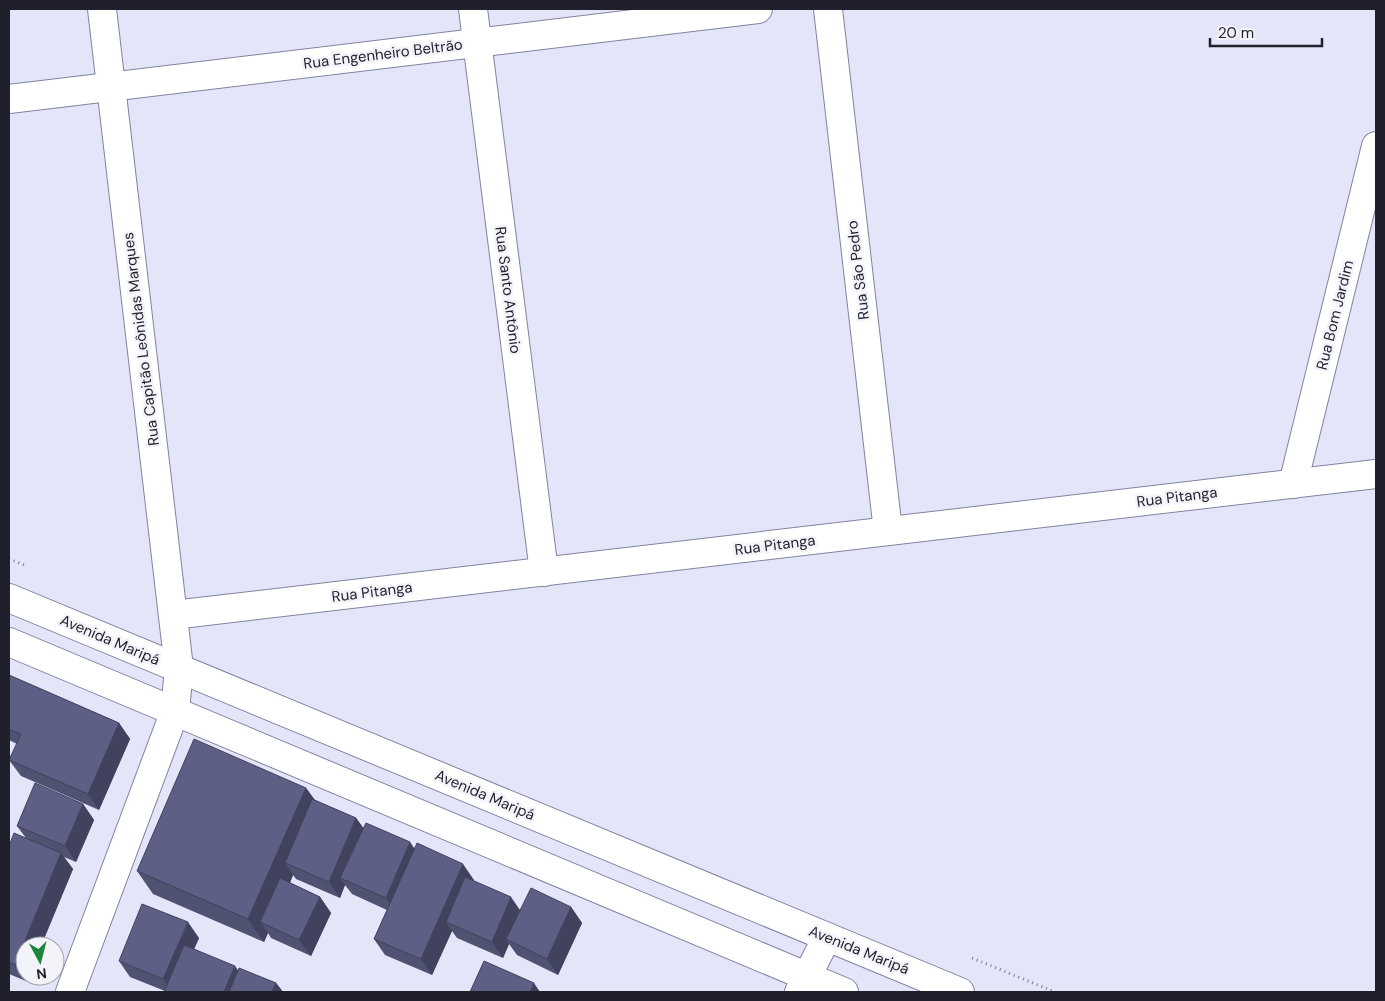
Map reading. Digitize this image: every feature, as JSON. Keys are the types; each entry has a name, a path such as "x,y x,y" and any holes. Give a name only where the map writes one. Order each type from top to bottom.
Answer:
{"street":[{"name":"Rua Capitão Leônidas Marques","path":"70,992 175,712 179,668 102,9"},
{"name":"Rua Santo Antônio","path":"473,9 544,572"},
{"name":"Rua Engenheiro Beltrão","path":"9,99 758,9"},
{"name":"Rua São Pedro","path":"828,9 888,531"},
{"name":"Rua Bom Jardim","path":"1293,484 1376,146"},
{"name":"Rua Pitanga","path":"173,616 1376,474"},
{"name":"Avenida Maripá","path":"9,598 960,992"},
{"path":"9,642 803,984 844,992"},
{"path":"803,984 827,937"}],"building":[{"path":"9,675 119,723 88,794 9,760 21,734 9,729"},
{"path":"194,739 306,788 248,919 137,871"},
{"path":"35,783 83,804 65,846 17,826"},
{"path":"312,799 356,818 329,882 285,863"},
{"path":"366,823 410,842 386,898 340,878"},
{"path":"14,833 61,853 27,936 15,936 15,965 9,962 9,846"},
{"path":"417,843 463,864 421,959 374,939"},
{"path":"465,877 511,897 492,942 446,922"},
{"path":"280,878 320,897 299,940 260,922"},
{"path":"531,888 571,907 547,959 506,939"},
{"path":"142,904 188,922 163,979 119,961"},
{"path":"184,945 235,966 224,992 164,992"},
{"path":"484,961 534,983 530,992 470,992"},
{"path":"239,968 276,983 272,992 229,992"}]}
